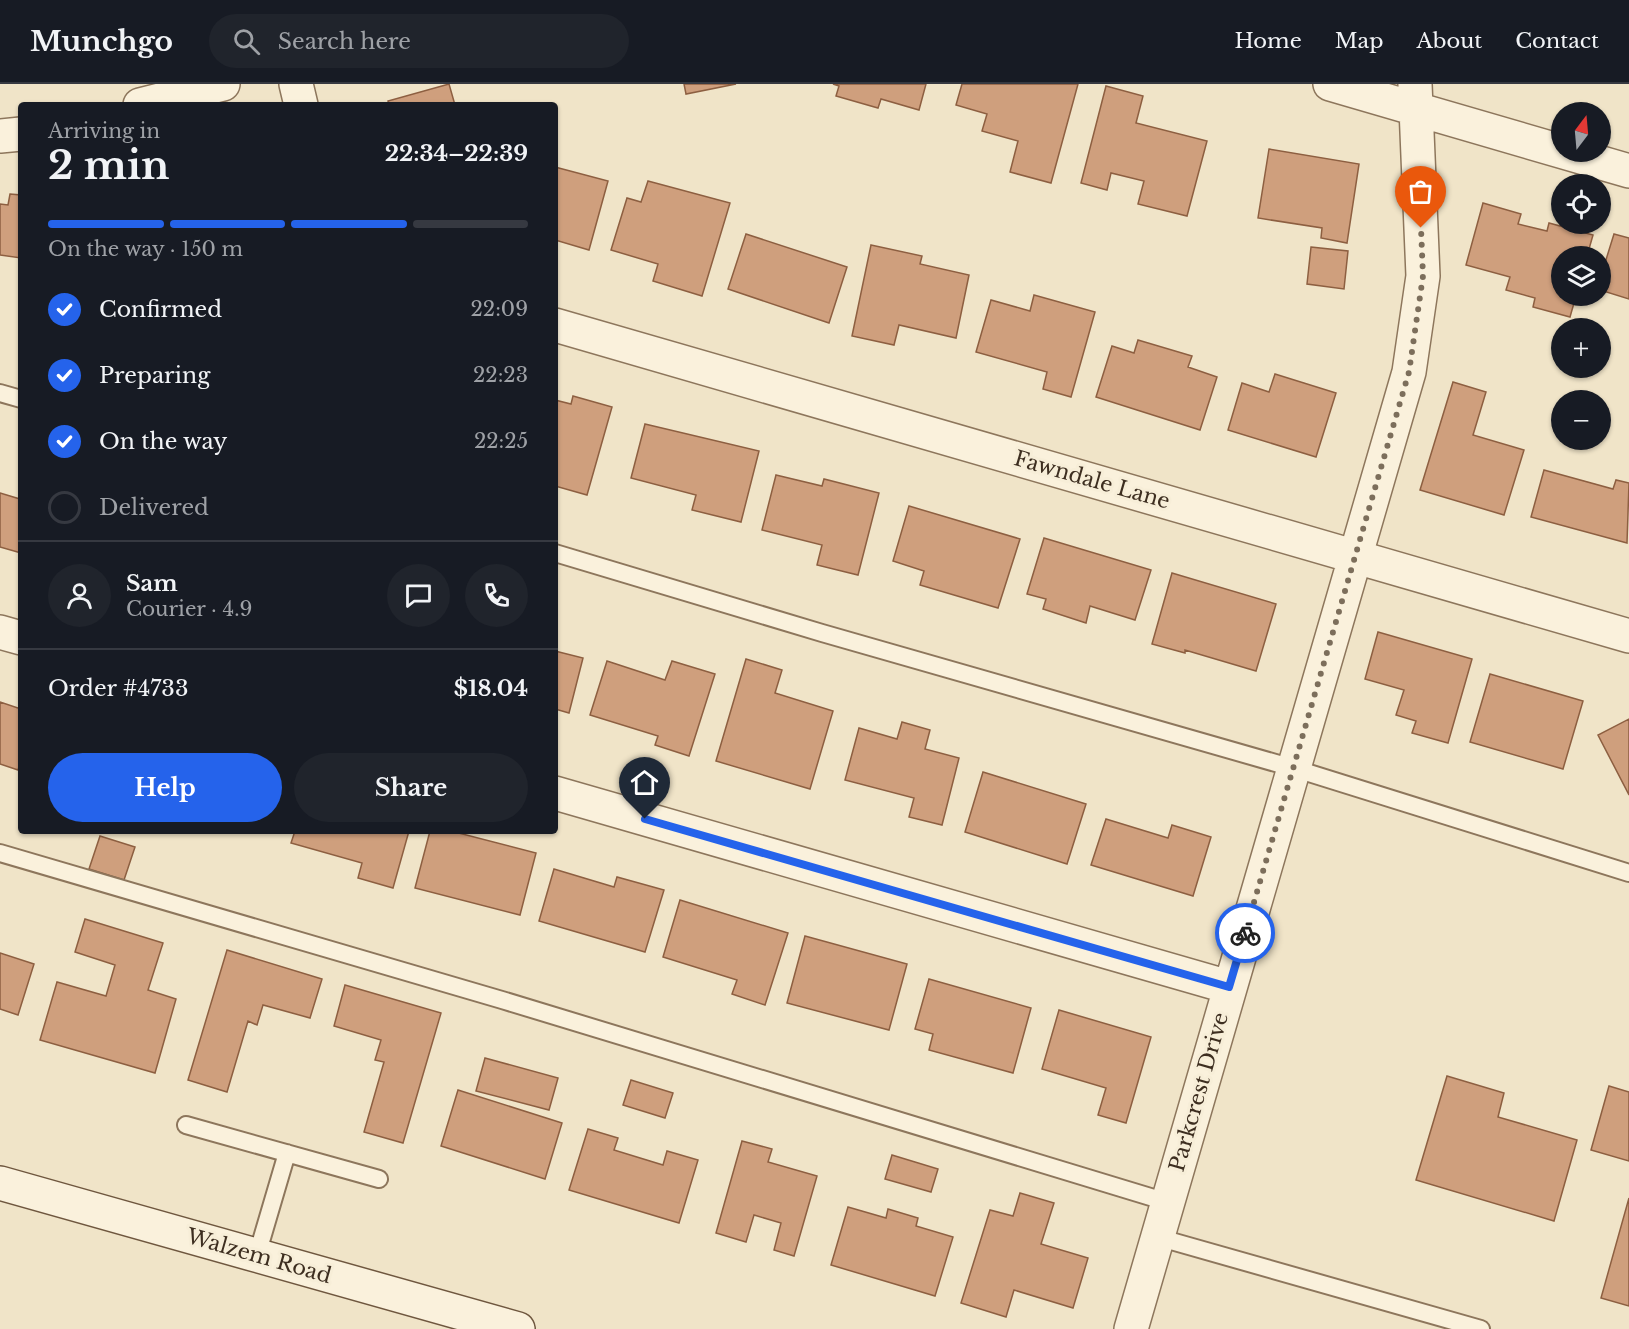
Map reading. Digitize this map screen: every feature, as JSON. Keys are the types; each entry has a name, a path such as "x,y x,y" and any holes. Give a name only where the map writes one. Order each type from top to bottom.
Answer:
{"street":[{"path":"152,102 223,84"},
{"path":"296,84 299,102"},
{"path":"1330,84 1415,97 1629,171"},
{"name":"Parkcrest Drive","path":"1131,1329 1409,372 1423,276 1415,97"},
{"path":"0,136 18,134"},
{"name":"Fawndale Lane","path":"558,326 1629,636"},
{"path":"0,632 18,637"},
{"path":"558,794 1229,987"},
{"name":"Walzem Road","path":"0,1183 518,1329"}],"lane":[{"path":"0,393 18,398"},
{"path":"558,554 1293,768 1629,873"},
{"path":"0,853 502,1000 1167,1202"},
{"path":"186,1125 379,1179"},
{"path":"257,1255 287,1153"},
{"path":"1157,1237 1481,1329"}],"building":[{"path":"449,84 454,102 388,102"},
{"path":"684,84 736,84 686,94"},
{"path":"833,84 926,84 919,110 881,99 878,108 836,96 839,86"},
{"path":"962,84 1078,84 1051,183 1010,172 1018,141 982,131 987,114 956,105"},
{"path":"1106,86 1143,96 1136,123 1207,141 1187,216 1138,204 1144,181 1111,173 1107,190 1081,183"},
{"path":"1269,149 1359,164 1347,243 1321,238 1322,228 1258,218"},
{"path":"558,168 608,181 589,250 558,241"},
{"path":"648,181 730,203 702,296 653,281 658,264 611,250 627,198 641,202"},
{"path":"10,194 18,195 18,258 0,255 0,204 8,205"},
{"path":"1483,203 1521,214 1518,224 1547,231 1549,223 1551,224 1551,234 1593,235 1590,246 1551,246 1551,306 1573,306 1570,317 1533,307 1535,298 1506,290 1510,277 1466,265"},
{"path":"746,234 847,267 829,323 728,289"},
{"path":"1614,234 1629,238 1629,299 1611,293 1610,246"},
{"path":"871,245 922,256 920,264 969,275 956,338 899,325 894,345 852,336"},
{"path":"1311,247 1348,251 1344,289 1307,284"},
{"path":"1034,295 1095,312 1071,397 1043,389 1047,372 976,352 991,300 1030,311"},
{"path":"1138,340 1192,356 1188,367 1217,377 1200,430 1096,397 1112,346 1134,353"},
{"path":"1275,374 1336,393 1316,457 1228,430 1242,383 1269,392"},
{"path":"1453,382 1486,392 1473,435 1524,450 1504,515 1420,490"},
{"path":"573,396 612,407 587,495 558,487 558,401 571,404"},
{"path":"645,424 759,451 741,522 692,510 696,495 631,478"},
{"path":"1544,470 1613,489 1616,480 1629,483 1627,543 1531,517"},
{"path":"776,475 822,486 824,479 879,493 858,575 817,565 822,545 762,530"},
{"path":"0,493 18,498 18,552 0,547"},
{"path":"909,506 1020,539 998,608 920,585 924,571 893,561"},
{"path":"1044,538 1151,570 1135,620 1090,606 1086,623 1043,609 1046,599 1027,594"},
{"path":"1172,573 1276,604 1256,671 1185,650 1185,653 1152,644"},
{"path":"1378,632 1472,659 1448,743 1412,733 1416,721 1396,715 1404,690 1365,679"},
{"path":"558,652 583,658 569,713 558,710"},
{"path":"746,659 782,670 775,693 833,711 810,789 716,761"},
{"path":"607,661 665,680 672,661 715,674 689,756 655,745 658,736 590,715"},
{"path":"1490,674 1583,701 1563,769 1470,742"},
{"path":"0,702 18,708 18,770 0,764"},
{"path":"1629,719 1629,795 1598,735"},
{"path":"902,722 930,730 925,749 959,758 942,825 909,817 914,798 845,780 859,728 897,739"},
{"path":"983,772 1086,804 1067,864 965,832"},
{"path":"1106,819 1168,838 1172,825 1211,837 1193,896 1091,865"},
{"path":"294,834 408,834 393,888 358,878 362,863 291,843"},
{"path":"429,834 463,834 536,853 520,915 415,888"},
{"path":"100,836 135,847 124,880 89,869"},
{"path":"554,869 614,887 617,877 664,890 645,952 539,921"},
{"path":"680,900 788,933 765,1005 732,994 737,980 663,957"},
{"path":"85,919 163,943 148,990 176,999 155,1073 40,1040 57,982 106,996 115,965 75,952"},
{"path":"805,936 907,964 889,1030 787,1003"},
{"path":"227,950 322,979 310,1018 263,1005 257,1025 248,1021 227,1092 188,1080"},
{"path":"0,953 34,964 18,1015 0,1009"},
{"path":"929,979 1031,1008 1013,1073 929,1050 933,1034 915,1029"},
{"path":"345,985 441,1013 403,1143 364,1132 384,1062 375,1060 381,1040 334,1026"},
{"path":"1059,1010 1151,1037 1126,1123 1098,1115 1106,1088 1042,1069"},
{"path":"485,1058 558,1078 549,1110 476,1091"},
{"path":"1447,1076 1504,1093 1498,1117 1577,1140 1554,1221 1416,1180"},
{"path":"631,1080 673,1093 665,1118 623,1105"},
{"path":"1609,1086 1629,1092 1629,1161 1591,1150"},
{"path":"458,1090 562,1123 545,1179 441,1146"},
{"path":"588,1129 618,1138 614,1150 663,1165 667,1151 698,1160 679,1223 569,1190"},
{"path":"742,1141 772,1149 768,1162 817,1176 794,1256 774,1250 781,1223 754,1215 746,1242 716,1233"},
{"path":"892,1155 938,1169 931,1192 885,1179"},
{"path":"1020,1193 1054,1203 1041,1244 1088,1258 1073,1308 1014,1290 1006,1317 961,1303 990,1210 1013,1216"},
{"path":"1629,1198 1629,1306 1601,1298"},
{"path":"848,1207 886,1218 888,1209 918,1218 916,1226 953,1237 935,1296 831,1265"}],"way so far":[{"path":"1245,933 1409,372 1423,276 1421,228"}],"route":[{"path":"645,819 1229,987 1245,933"}]}
